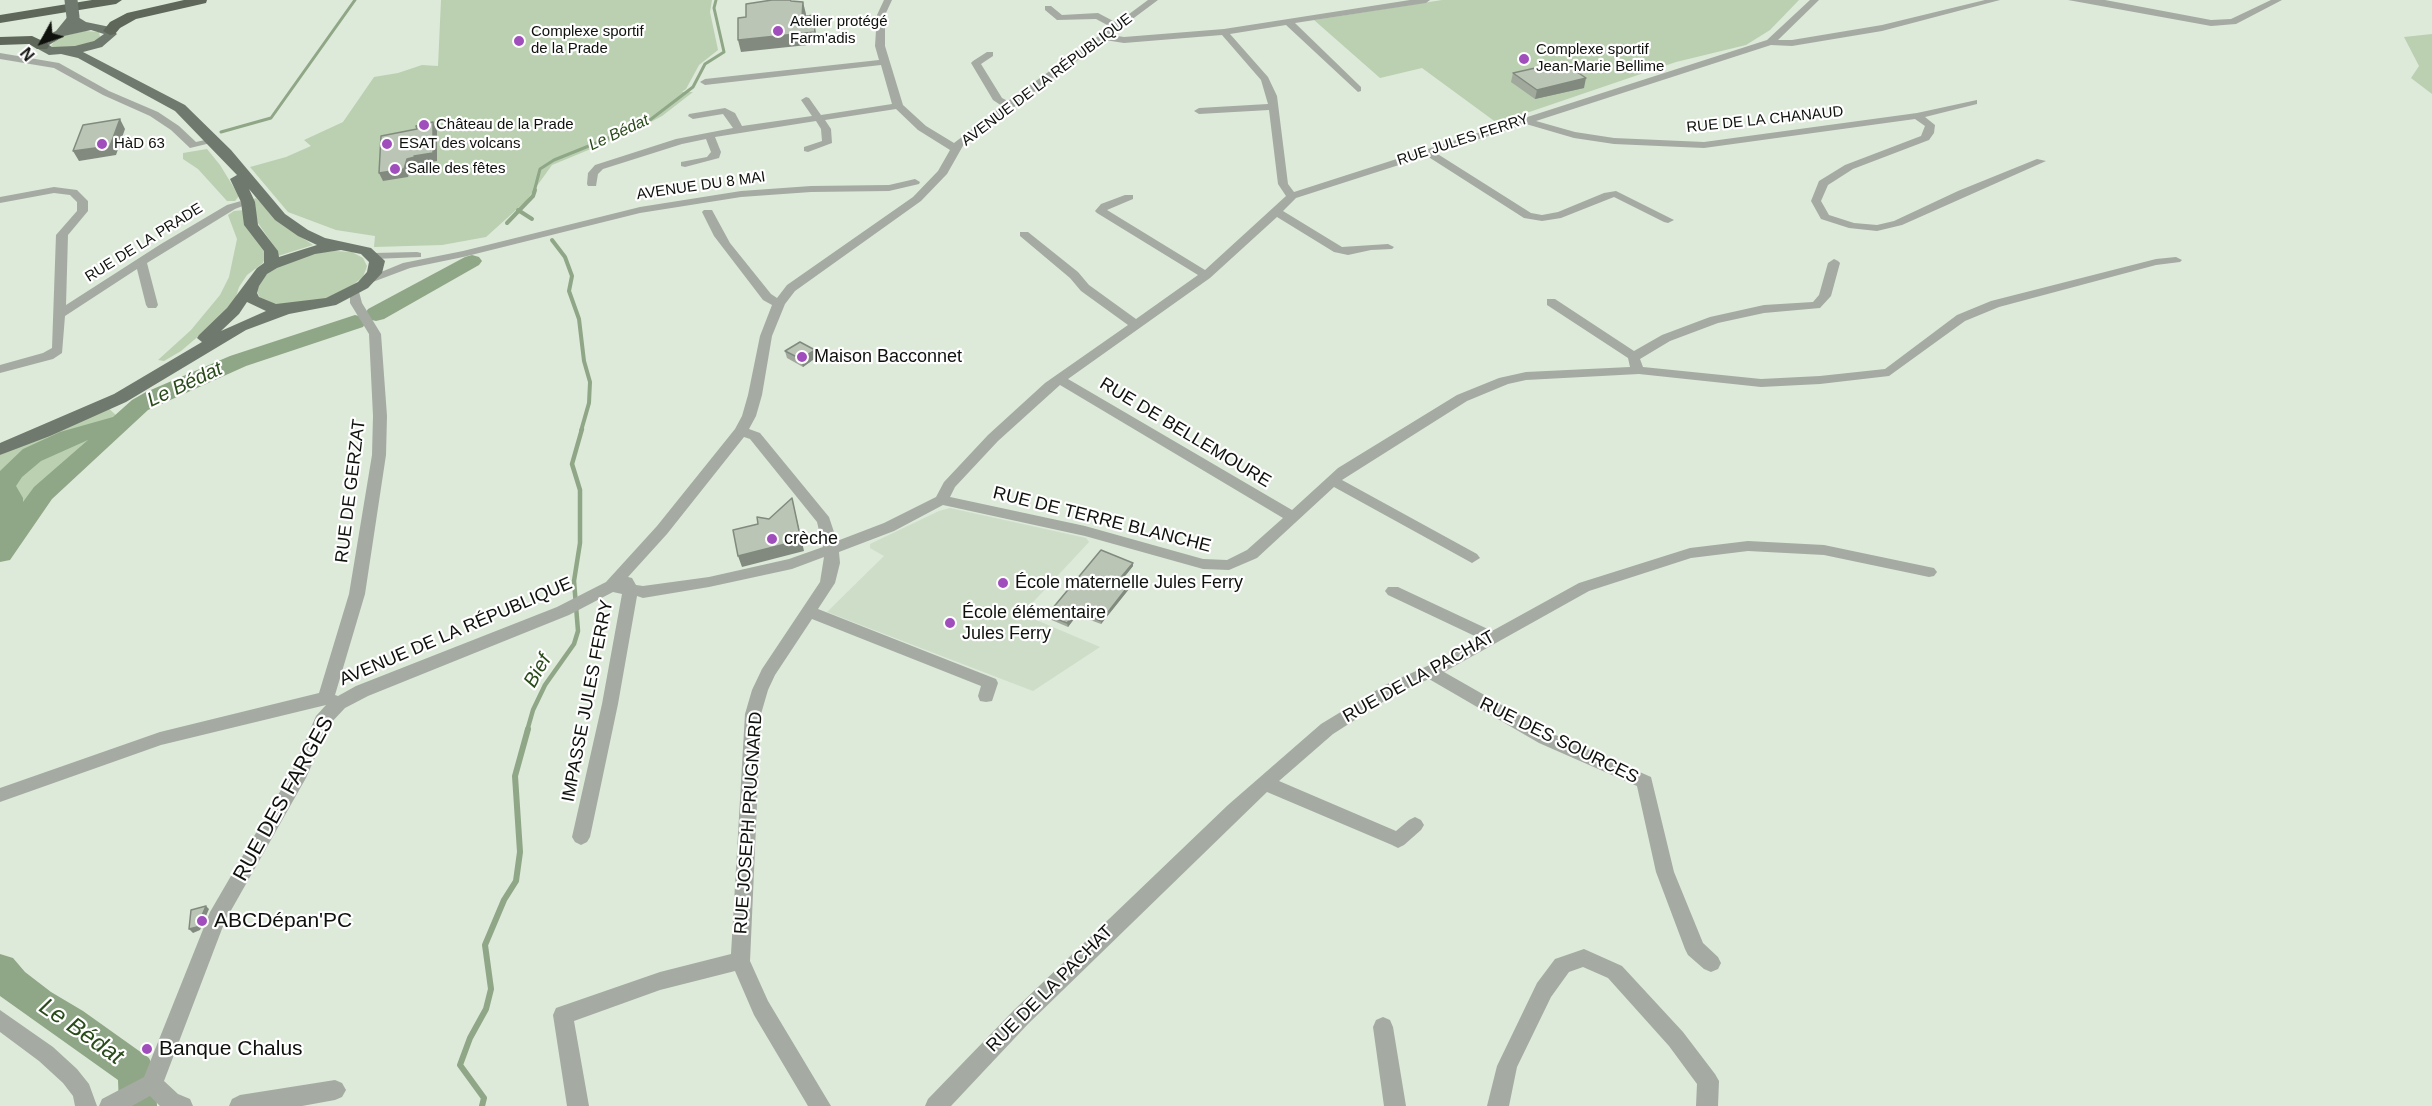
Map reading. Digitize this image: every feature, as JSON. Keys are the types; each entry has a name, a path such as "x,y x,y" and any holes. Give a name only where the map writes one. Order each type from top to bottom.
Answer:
{"highway":[{"path":"0,14 87,0"},
{"path":"0,19 116,0"},
{"path":"110,31 114,25 132,16 201,0"},
{"path":"0,41 32,40 42,46"}],"main road":[{"path":"0,449 120,398 240,327 266,316 317,305 354,291 370,279 377,267 374,256 366,251 320,242 280,217 214,141 180,108 82,55 49,51 42,46 67,27 73,17 71,0"},
{"path":"73,17 82,25 89,27"},
{"path":"60,33 89,27 99,27 110,31 109,37 98,44 66,52"},
{"path":"98,44 101,57 127,78"},
{"path":"214,141 241,185 248,202 251,225 271,251 272,265"},
{"path":"0,442 89,405 163,366 224,322 240,303 255,278 272,265 312,250 339,246"},
{"path":"251,285 249,293 253,300 261,306 290,309"}],"street":[{"path":"888,0 881,15 880,46 898,106 922,128 956,149"},
{"name":"AVENUE DE LA RÉPUBLIQUE","path":"332,700 362,691 563,611 611,586 662,530 741,431 749,416 766,336 779,304 791,288 904,209 943,172 960,142 1154,0"},
{"path":"1102,37 1124,40 1224,32 1426,0"},
{"name":"RUE JULES FERRY","path":"611,586 643,592 709,582 792,564 889,526 941,500 949,485 993,438 1059,379 1206,275 1292,196 1770,42 1815,0"},
{"path":"1770,42 1792,44 1860,32 1996,0"},
{"path":"2072,0 2211,23 2233,22 2278,0"},
{"path":"2154,2 2156,13"},
{"path":"1048,8 1060,18 1098,16 1117,27"},
{"path":"1288,22 1358,89"},
{"path":"1224,32 1265,79 1275,107 1283,183 1292,196"},
{"path":"990,54 976,63 998,100 1008,105"},
{"path":"0,56 56,65 106,93 154,114 176,128 194,146 214,141"},
{"path":"705,82 884,62"},
{"path":"806,100 826,129 827,143 808,149"},
{"name":"RUE DE LA CHANAUD","path":"1524,120 1574,135 1614,141 1704,145 1917,116 1974,102"},
{"path":"592,184 593,173 599,168 680,141 739,129 898,106"},
{"path":"1199,111 1275,107"},
{"path":"693,116 725,111 731,115 739,129"},
{"path":"1917,116 1930,125 1929,133 1925,138 1849,167 1823,183 1816,201 1825,217 1853,226 1878,228 1898,224 1962,193 2041,162"},
{"path":"685,164 715,156 716,152 709,135"},
{"path":"1426,151 1528,216 1542,218 1561,215 1608,195 1616,194 1668,220"},
{"name":"AVENUE DE LA RÉPUBLIQUE","path":"904,209 907,202 906,195 915,182 945,165"},
{"name":"AVENUE DU 8 MAI","path":"370,279 407,265 463,254 640,210 741,194 811,189 889,188 915,182"},
{"name":"AVENUE DU 8 MAI","path":"858,189 906,195 926,189"},
{"path":"0,200 54,190 73,192 83,201 82,211 62,235 58,350 48,356 0,369"},
{"path":"1129,197 1105,206 1101,211 1189,267 1206,275"},
{"name":"RUE DE LA PRADE","path":"60,314 141,261 221,213 248,202"},
{"path":"1275,211 1338,250 1348,252 1371,247 1388,247"},
{"path":"708,212 726,245 767,297 779,304"},
{"name":"AVENUE DU 8 MAI","path":"374,256 412,256 550,231"},
{"path":"1024,234 1074,275 1085,288 1135,324"},
{"name":"RUE DE TERRE BLANCHE","path":"941,500 1085,531 1192,561 1221,566 1240,562 1252,554 1343,471 1453,403 1504,381 1526,376 1636,363 1761,383 1820,380 1889,372 1961,318 1995,304 2156,262 2176,260"},
{"path":"141,261 152,305"},
{"path":"1551,302 1636,363 1666,338 1714,320 1764,309 1816,305 1826,296 1834,263"},
{"name":"RUE DE GERZAT","path":"332,700 332,682 357,594 379,455 380,416 375,334 356,303 354,291"},
{"name":"RUE DE BELLEMOURE","path":"1059,379 1293,517"},
{"name":"RUE JOSEPH PRUGNARD","path":"741,431 755,436 824,521 831,549 832,563 827,583 768,673 753,714 740,961 761,1008 820,1106"},
{"path":"1333,481 1472,558"},
{"name":"RUE DE LA PACHAT","path":"936,1106 1037,1001 1265,783 1327,729 1391,689 1451,662 1584,587 1690,553 1748,546 1824,550 1929,573"},
{"name":"IMPASSE JULES FERRY","path":"581,837 610,704 630,591 625,573"},
{"path":"1393,591 1493,638"},
{"path":"810,612 990,682 986,696"},
{"name":"RUE DES SOURCES","path":"1430,672 1536,733 1645,782 1665,872 1695,949 1711,963"},
{"path":"6,792 160,739 332,700"},
{"name":"RUE DES FARGES","path":"152,1083 217,918 300,773 332,700"},
{"path":"1265,783 1398,840 1415,825"},
{"path":"1498,1106 1507,1066 1544,990 1562,965 1584,958 1615,972 1676,1039 1708,1081 1707,1106"},
{"path":"578,1106 564,1015 660,981 740,961"},
{"path":"0,1020 46,1054 70,1076 82,1091 86,1106"},
{"path":"1383,1027 1395,1106"},
{"path":"116,1103 152,1083 170,1101 182,1106"},
{"path":"240,1106 335,1090"}],"shaded area":[{"path":"441,0 712,0 710,12 718,50 699,65 682,92 693,92 662,116 632,132 552,165 526,201 486,237 442,245 374,247 375,236 336,230 288,212 250,167 286,157 311,146 304,140 343,122 374,77 398,73 422,65 438,66"},
{"name":"Complexe sportif Jean-Marie Bellime","path":"1442,0 1799,0 1770,30 1746,45 1676,62 1497,123 1422,68 1380,78 1314,20"},
{"path":"85,31 99,32 100,37 76,47 54,48 51,46 58,37"},
{"path":"2432,34 2432,94 2411,78 2419,66 2404,37"},
{"path":"207,149 239,196 235,201 227,201 198,169 183,159 183,153"},
{"path":"256,198 281,223 313,245 278,256 278,252 258,223 252,200"},
{"path":"244,210 266,254 263,263 247,275 228,311 181,351 164,361 158,360 191,330 220,295 229,277 237,239 228,215 234,211"},
{"path":"352,252 363,258 367,266 363,277 350,287 332,297 311,303 272,304 260,298 256,289 261,279 274,268 314,253"},
{"path":"106,406 118,417 23,514 8,539 0,543 0,455"},
{"path":"950,508 1086,538 1089,542 1022,614 1100,647 1033,691 827,612 884,556 870,548 870,544"}],"building":[{"path":"772,0 803,2 802,17 813,15 815,32 738,40 738,18 746,17 746,4"},
{"path":"1562,62 1586,78 1537,90 1513,73"},
{"path":"120,119 110,146 73,151 83,125"},
{"path":"433,122 433,153 407,159 404,169 379,173 381,136 417,129 416,126"},
{"path":"800,342 815,350 801,359 785,351"},
{"path":"792,498 801,540 738,556 733,530 758,524 757,517 769,519"},
{"path":"1101,550 1133,563 1122,576 1133,580 1101,621 1077,611 1067,623 1047,615"},
{"path":"206,906 197,927 189,929 191,910"}],"waterway":[{"path":"221,132 271,118 355,0"},
{"name":"Le Bédat","path":"534,192 540,169 554,160 646,123 693,87 705,64 724,52 714,8 716,0"},
{"name":"Le Bédat","path":"519,211 533,196 535,190"},
{"name":"Le Bédat","path":"507,223 519,211"},
{"name":"Bief","path":"519,211 532,219"},
{"name":"Bief","path":"552,240 565,257 572,276 569,291 579,319 584,361 590,382 589,403 581,431"},
{"name":"Le Bédat","path":"376,314 472,261"},
{"name":"Le Bédat","path":"11,538 43,493 140,405 238,361 355,322"},
{"path":"11,538 8,526 10,498 3,486 13,471 32,455 69,438 118,423"},
{"name":"Bief","path":"527,731 533,710 545,685 574,644 578,631 574,581 580,543 580,490 572,464 582,429"},
{"name":"Le Bédat","path":"0,553 11,538"},
{"name":"Bief","path":"482,1106 484,1098 460,1065 470,1038 486,1009 491,989 485,945 504,900 516,881 520,852 515,776 528,729"},
{"name":"Le Bédat","path":"0,970 12,984 38,1004 70,1023 136,1071 138,1106"}],"place":[{"name":"Atelier protégé Farm'adis","path":"778,31"},
{"name":"Complexe sportif de la Prade","path":"519,41"},
{"name":"Complexe sportif Jean-Marie Bellime","path":"1524,59"},
{"name":"Château de la Prade","path":"424,125"},
{"name":"HàD 63","path":"102,144"},
{"name":"ESAT des volcans","path":"387,144"},
{"name":"Salle des fêtes","path":"395,169"},
{"name":"Maison Bacconnet","path":"802,357"},
{"name":"crèche","path":"772,539"},
{"name":"École maternelle Jules Ferry","path":"1003,583"},
{"name":"École élémentaire Jules Ferry","path":"950,623"},
{"name":"ABCDépan'PC","path":"202,921"},
{"name":"Banque Chalus","path":"147,1049"}]}
